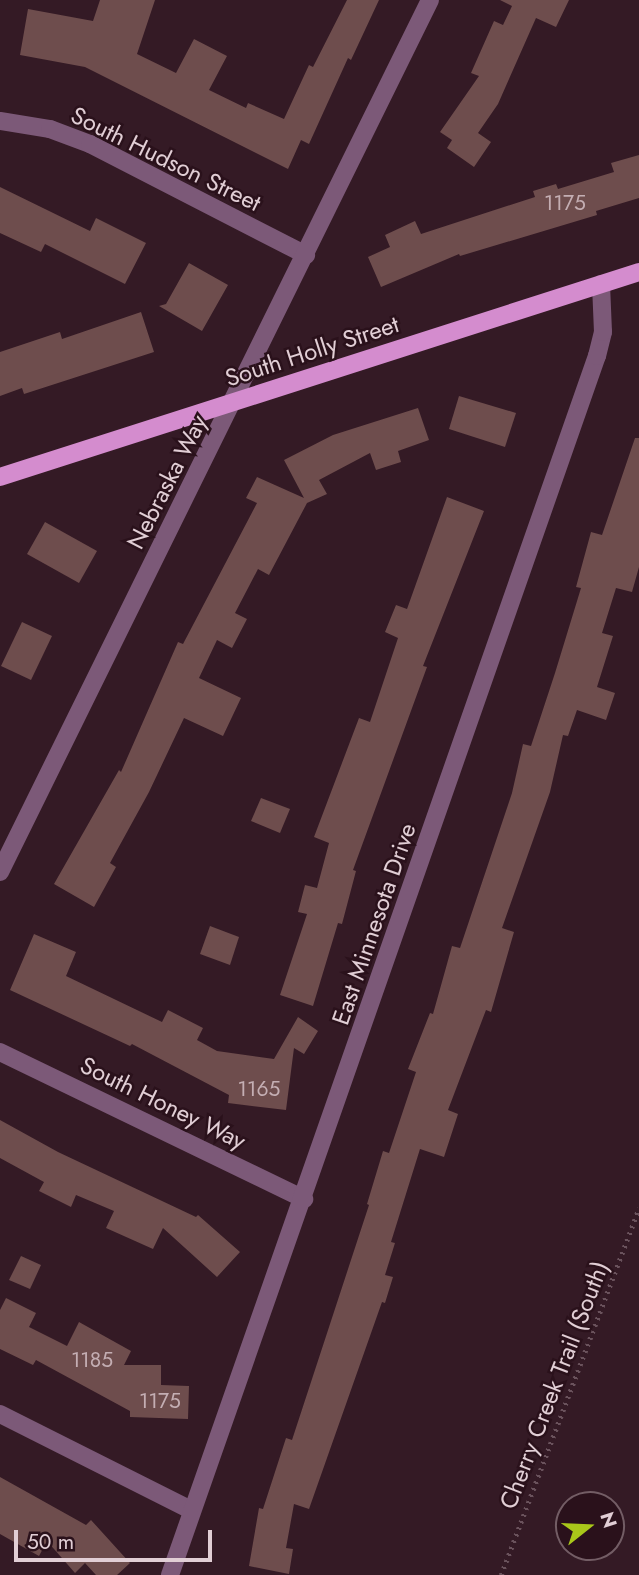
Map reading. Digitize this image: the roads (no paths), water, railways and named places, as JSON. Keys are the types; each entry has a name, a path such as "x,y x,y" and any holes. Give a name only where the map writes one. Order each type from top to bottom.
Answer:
{"main road":[{"name":"South Holly Street","path":"0,477 639,272"}],"street":[{"name":"Nebraska Way","path":"0,872 430,0"},
{"name":"South Hudson Street","path":"0,121 50,130 90,144 306,255"},
{"name":"East Minnesota Drive","path":"170,1575 304,1199 597,356 603,332 601,284"},
{"name":"South Honey Way","path":"0,1052 304,1199"},
{"path":"0,1414 191,1510"}]}
